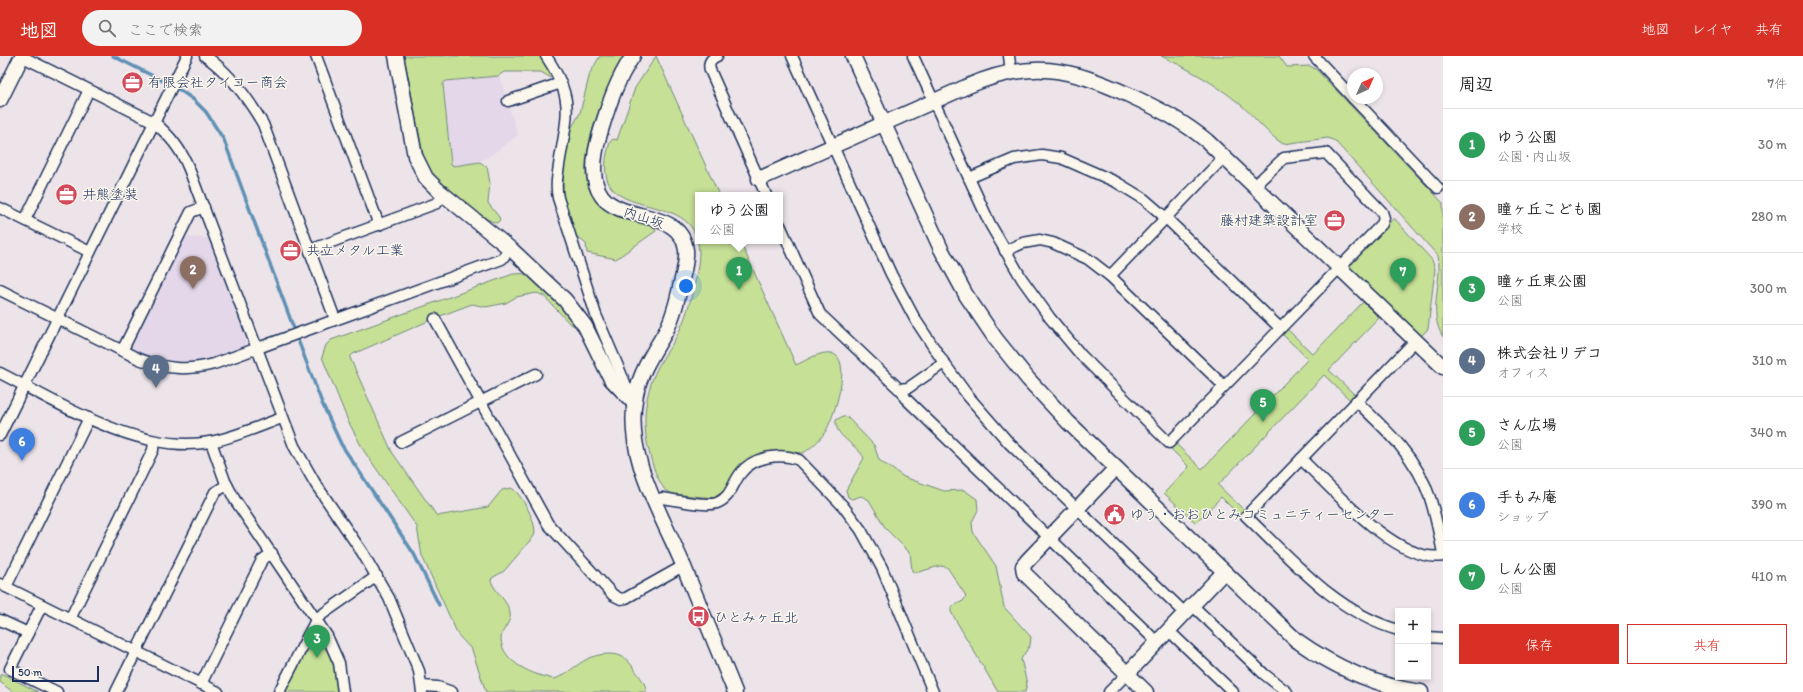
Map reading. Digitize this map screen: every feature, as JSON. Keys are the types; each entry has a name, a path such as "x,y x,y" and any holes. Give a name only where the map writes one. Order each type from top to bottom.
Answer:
{"street":[{"path":"0,100 22,56 154,122 180,148 204,208 282,418 304,465 377,576 399,621 419,671 422,689 438,687 452,692"},
{"path":"0,435 187,56"},
{"path":"205,56 234,81 255,109 263,124 335,319"},
{"path":"316,56 379,224"},
{"path":"396,56 418,164 426,178 444,195 510,248 542,277 572,308 585,326 611,379 634,403"},
{"path":"546,56 561,83 566,97 568,112 556,180 558,198 596,315 634,403"},
{"name":"内山坂","path":"633,56 614,91 597,144 593,166 594,180 600,194 610,204 624,211 669,224 682,236 686,253 674,313 666,331 643,370 634,403 633,425 635,448 645,478 735,692"},
{"path":"717,56 710,60 708,65 765,192"},
{"path":"792,56 893,279 944,363 995,427 1077,509 1189,609 1287,692"},
{"path":"853,56 941,249 976,309 995,338 1032,384 1068,422 1284,629 1322,658 1365,678 1396,687 1421,692"},
{"path":"913,56 969,178 1005,251 1031,292 1067,339 1102,377 1169,443 1339,266 1382,224 1384,218 1382,212 1331,156 1321,152 1284,158 1255,185"},
{"path":"1009,56 1011,72"},
{"path":"1314,56 1347,92"},
{"path":"759,179 985,79 1011,72 1036,69 1054,70 1088,77 1170,114 1197,132 1225,156 1443,366"},
{"path":"508,101 561,83"},
{"path":"25,220 89,90"},
{"path":"1359,104 1438,188"},
{"path":"969,178 1023,156 1051,156 1071,162 1126,187 1148,202 1166,218 1280,328"},
{"path":"1110,276 1225,156"},
{"path":"310,250 437,203 444,195"},
{"path":"0,208 90,252"},
{"path":"122,351 190,212 204,208"},
{"path":"783,233 820,314 902,390 905,398 1157,642"},
{"path":"1005,251 1032,241 1049,242 1088,259 1110,276 1224,386"},
{"path":"0,290 153,365 184,369 214,364 502,259 510,248"},
{"path":"435,318 548,524 617,598 626,598 683,566"},
{"path":"1395,629 1362,616 1330,596 1246,516 1416,340"},
{"path":"902,390 908,388 944,363"},
{"path":"0,374 89,418 131,435 154,441 175,444 211,442 282,418"},
{"path":"400,442 536,374"},
{"path":"1356,401 1400,444 1418,470 1425,484 1435,513 1443,553"},
{"path":"89,418 3,585 218,692"},
{"path":"70,618 153,450 154,441"},
{"path":"211,442 227,485 248,519 317,618 334,649 340,663 343,692"},
{"path":"655,502 662,498 715,504 730,494 742,471 756,462 778,456 789,456 800,460 843,506 861,530 882,568 929,691"},
{"path":"1301,458 1384,536 1405,548 1437,557 1443,556"},
{"path":"1116,468 1023,566 1024,573 1146,692"},
{"path":"116,692 215,492 227,485"},
{"path":"201,684 262,560 272,553"},
{"path":"1109,692 1224,572"},
{"path":"279,692 317,618 377,576"},
{"path":"42,605 10,669 57,692"},
{"path":"0,620 28,633"},
{"path":"1168,630 1233,692"},
{"path":"1431,637 1443,638"}],"shaded area":[{"path":"499,76 518,135 487,158 467,165 452,166 444,82"},
{"path":"183,237 208,238 247,340 243,348 212,359 183,364 155,360 131,350 130,345"}],"green space":[{"path":"404,56 541,56 552,73 551,78 541,72 504,72 498,76 446,81 443,84 451,164 454,166 480,162 487,167 490,183 488,203 499,217 500,220 497,223 484,217 463,202 436,179 429,169 423,154"},
{"path":"600,56 624,56 604,96 592,130 586,162 588,184 595,199 606,210 611,213 641,222 656,231 616,259 587,253 586,244 574,234 563,197 561,180 571,129 580,113 590,73"},
{"path":"656,56 718,192 695,192 695,235 694,231 681,217 625,198 612,188 605,170 610,142 613,139 617,140 635,88"},
{"path":"1161,56 1279,56 1287,67 1310,66 1317,70 1347,102 1347,104 1349,104 1443,203 1443,337 1438,327 1436,317 1436,297 1439,276 1438,256 1335,141 1328,138 1283,144 1240,104 1212,83"},
{"path":"1394,218 1432,260 1435,269 1428,329 1420,337 1349,268 1349,263"},
{"path":"697,244 741,244 796,365 822,353 831,353 838,357 841,365 842,376 834,412 827,429 810,448 803,453 778,451 754,457 738,468 725,490 714,498 673,494 665,490 653,467 645,429 646,406 651,384 660,363 674,341 684,320 693,291 699,261"},
{"path":"513,274 525,274 531,276 537,281 552,295 576,323 575,326 570,324 544,296 537,293 516,297 506,303 486,307 472,304 440,316 353,354 350,357 392,452 437,516 488,507 502,490 511,488 520,496 532,517 535,531 534,536 504,571 492,578 491,581 495,589 507,604 510,613 509,620 501,636 503,647 507,655 521,667 529,671 555,679 592,657 608,654 621,656 627,660 641,677 646,692 486,692 472,650 458,635 422,556 417,527 364,451 348,421 322,357 326,345 331,340"},
{"path":"1363,302 1379,318 1329,370 1356,396 1351,401 1324,375 1218,485 1245,511 1240,516 1221,497 1196,523 1164,493 1189,467 1170,448 1175,443 1202,469 1308,359 1281,333 1286,328 1313,354"},
{"path":"843,416 847,417 874,445 879,460 904,477 944,491 964,490 977,499 978,510 972,522 973,532 996,566 1004,607 1031,637 1030,645 1021,659 1027,684 1025,692 998,692 951,612 951,607 963,601 966,596 947,567 940,566 915,573 912,571 910,553 886,529 869,500 861,496 852,499 848,497 846,490 864,458 861,453 842,436 836,426 836,420"},
{"path":"313,634 320,634 334,665 338,692 285,692"},
{"path":"3,674 38,692 13,692 0,682 0,675"}],"waterway":[{"path":"113,56 167,83"},
{"path":"177,88 194,100 206,112 224,140 294,329"},
{"path":"298,340 322,403 341,444 414,554 439,605"}],"place":[{"name":"有限会社タイコー商会","path":"133,82"},
{"name":"井熊塗装","path":"66,194"},
{"name":"藤村建築設計室","path":"1334,220"},
{"name":"共立メタル工業","path":"290,250"},
{"name":"瞳ヶ丘こども園","path":"193,289"},
{"name":"ゆう公園","path":"739,290"},
{"name":"しん公園","path":"1403,291"},
{"name":"株式会社リデコ","path":"156,388"},
{"name":"さん広場","path":"1263,422"},
{"name":"手もみ庵","path":"22,461"},
{"name":"ゆう・おおひとみコミュニティーセンター","path":"1115,514"},
{"name":"ひとみヶ丘北","path":"699,617"},
{"name":"瞳ヶ丘東公園","path":"317,658"}]}
